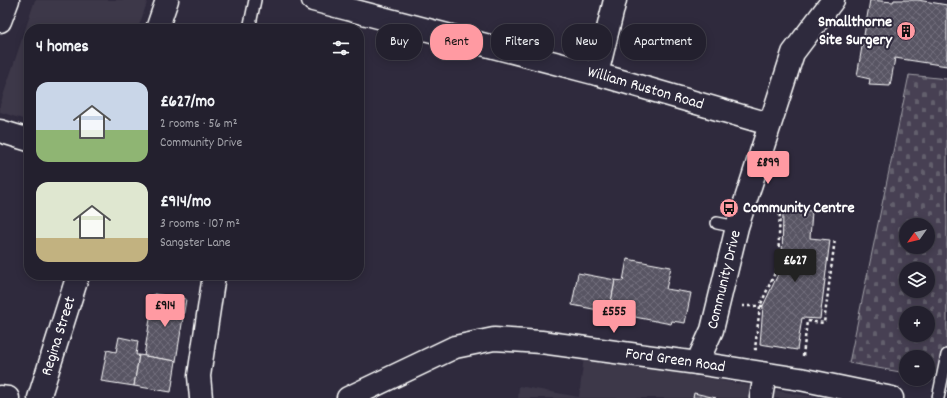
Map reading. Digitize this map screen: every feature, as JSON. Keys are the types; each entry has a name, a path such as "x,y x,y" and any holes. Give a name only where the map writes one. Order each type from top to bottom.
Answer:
{"street":[{"path":"0,21 8,0"},
{"path":"159,24 167,0"},
{"name":"William Ruston Road","path":"313,0 358,6 769,124"},
{"path":"596,74 615,0"},
{"name":"Community Drive","path":"697,362 712,330 727,225 769,124 793,53 833,0"},
{"path":"0,131 24,138"},
{"name":"Regina Street","path":"39,398 76,280"},
{"path":"201,398 199,376 213,280"},
{"name":"Ford Green Road","path":"348,398 455,347 494,339 540,342 697,362 800,379 892,398"},
{"path":"761,398 765,374"},
{"path":"0,397 8,398"}],"lane":[{"path":"250,24 256,0"},
{"path":"938,398 947,355"}],"path":[{"path":"762,350 755,349 760,306 778,266 780,208"},
{"path":"800,379 807,321 824,323 835,239"},
{"path":"796,354 803,355"}],"shaded area":[{"path":"35,0 148,0 140,24 27,24"},
{"path":"24,33 24,119 0,112 0,105"},
{"path":"584,356 819,398 518,398 519,386 579,397"}],"green space":[{"path":"909,75 947,79 947,381 935,378 935,350 899,350 899,372 849,363"}],"building":[{"name":"Smallthorne Site Surgery","path":"870,0 893,2 894,0 918,0 947,5 947,66 895,58 890,86 869,85 870,79 857,76"},
{"path":"783,210 812,211 810,238 830,240 820,319 802,318 797,350 760,344 763,306 782,266"},
{"path":"627,259 671,267 666,289 691,293 685,323 672,321 671,324 609,312 615,280 623,281"},
{"path":"578,273 615,280 609,312 572,305"},
{"path":"154,294 186,299 176,361 144,356"},
{"path":"119,337 138,341 136,355 139,355 134,386 101,381 107,350 116,352"},
{"path":"139,355 176,361 171,392 134,386"},
{"path":"694,393 716,398 693,398"}],"place":[{"name":"Smallthorne Site Surgery","path":"906,31"},
{"name":"Community Centre","path":"729,208"}]}
